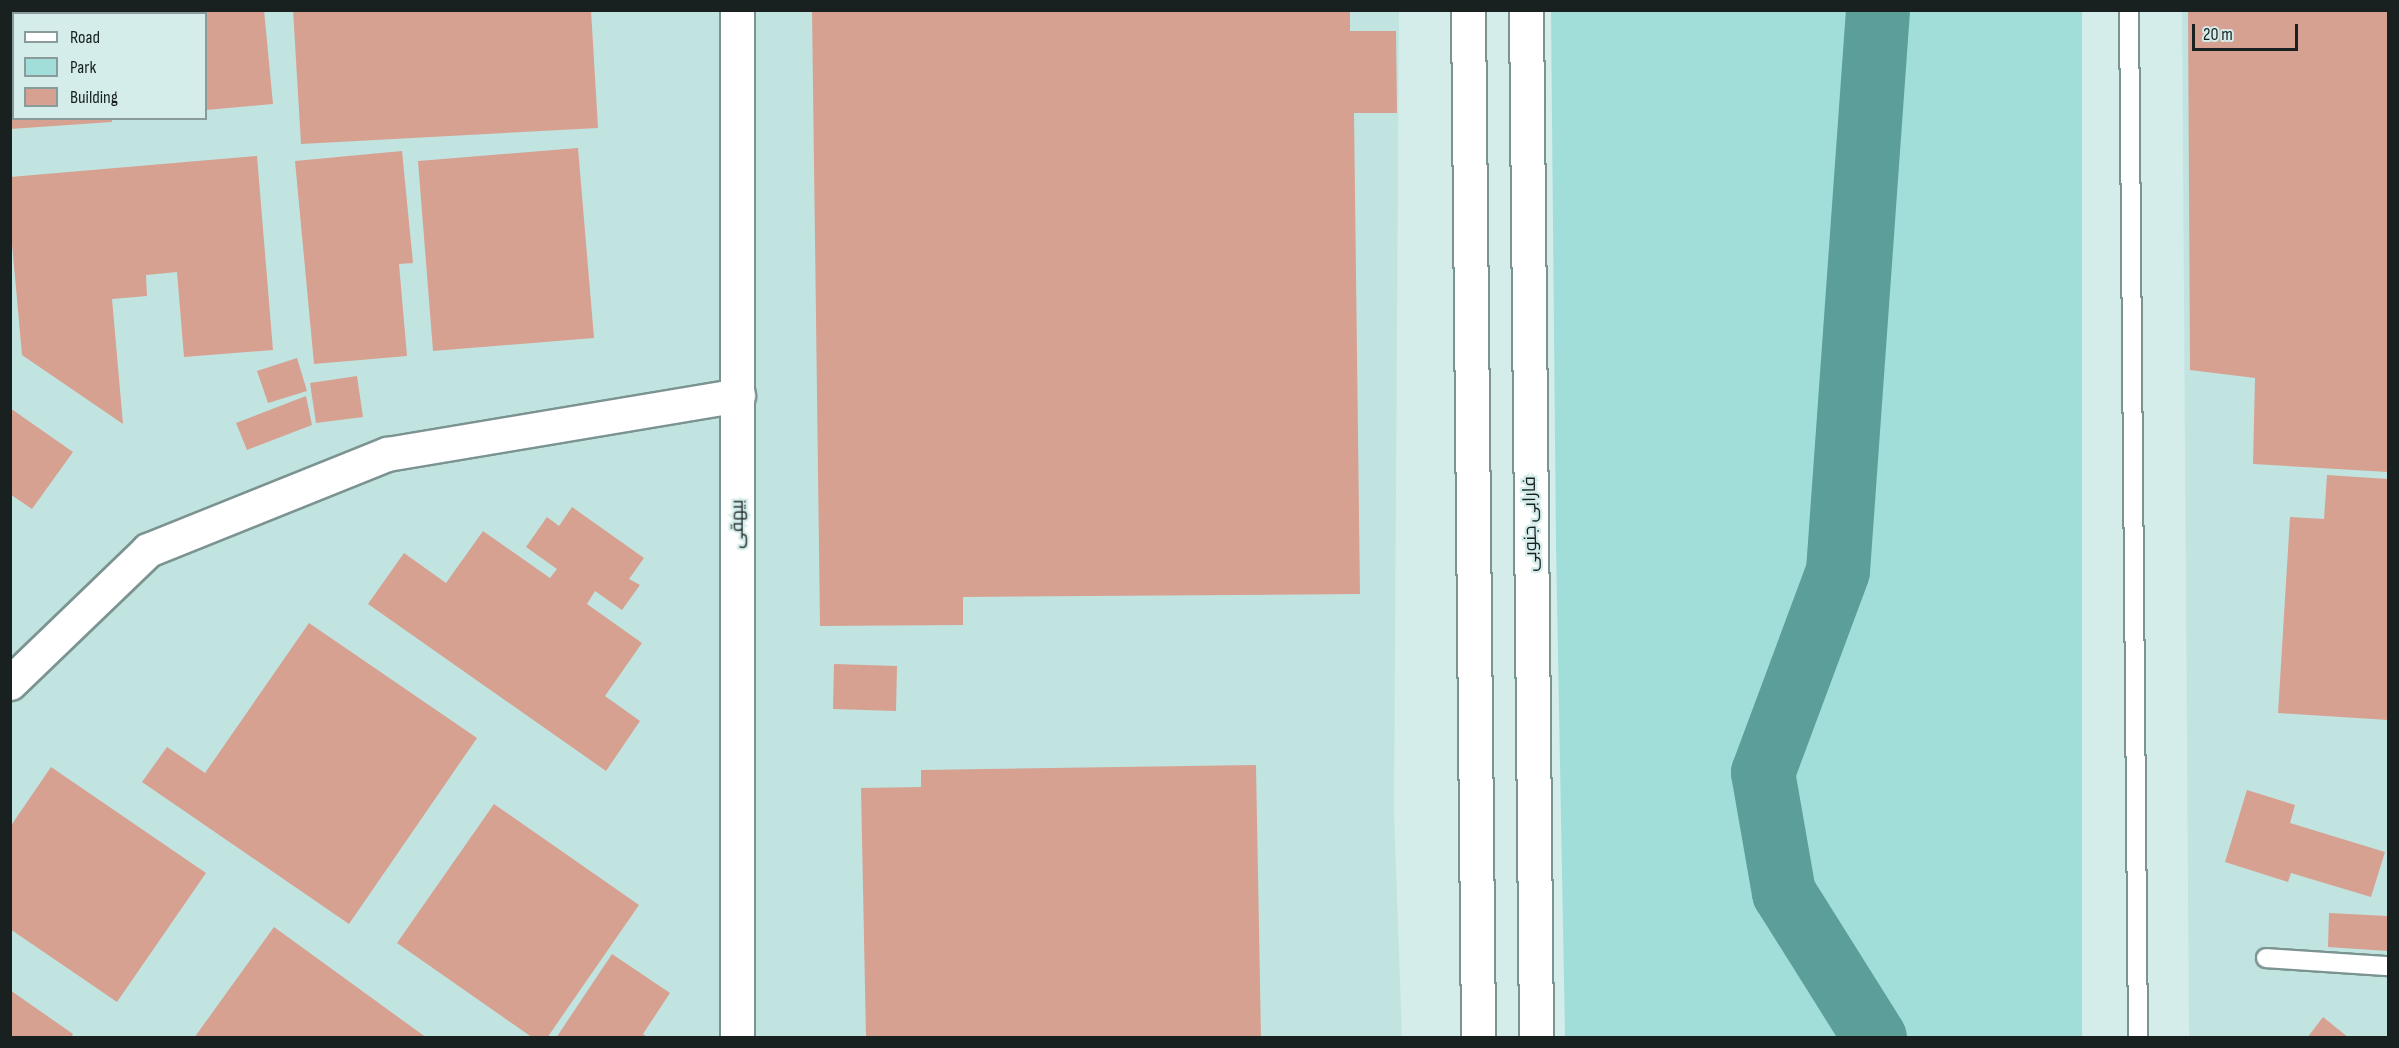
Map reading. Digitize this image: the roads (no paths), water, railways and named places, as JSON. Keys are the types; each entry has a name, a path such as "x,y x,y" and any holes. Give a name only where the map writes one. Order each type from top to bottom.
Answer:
{"street":[{"name":"بیهقی","path":"737,10 737,1038"},
{"path":"1468,10 1478,1038"},
{"name":"فارابی جنوبی","path":"1526,10 1536,1038"},
{"path":"10,682 147,550 387,454 738,395"}],"lane":[{"path":"2130,10 2138,1038"},
{"path":"2266,958 2388,966"}],"waterway":[{"path":"1875,1038 1784,893 1763,773 1838,571 1878,10"}]}
